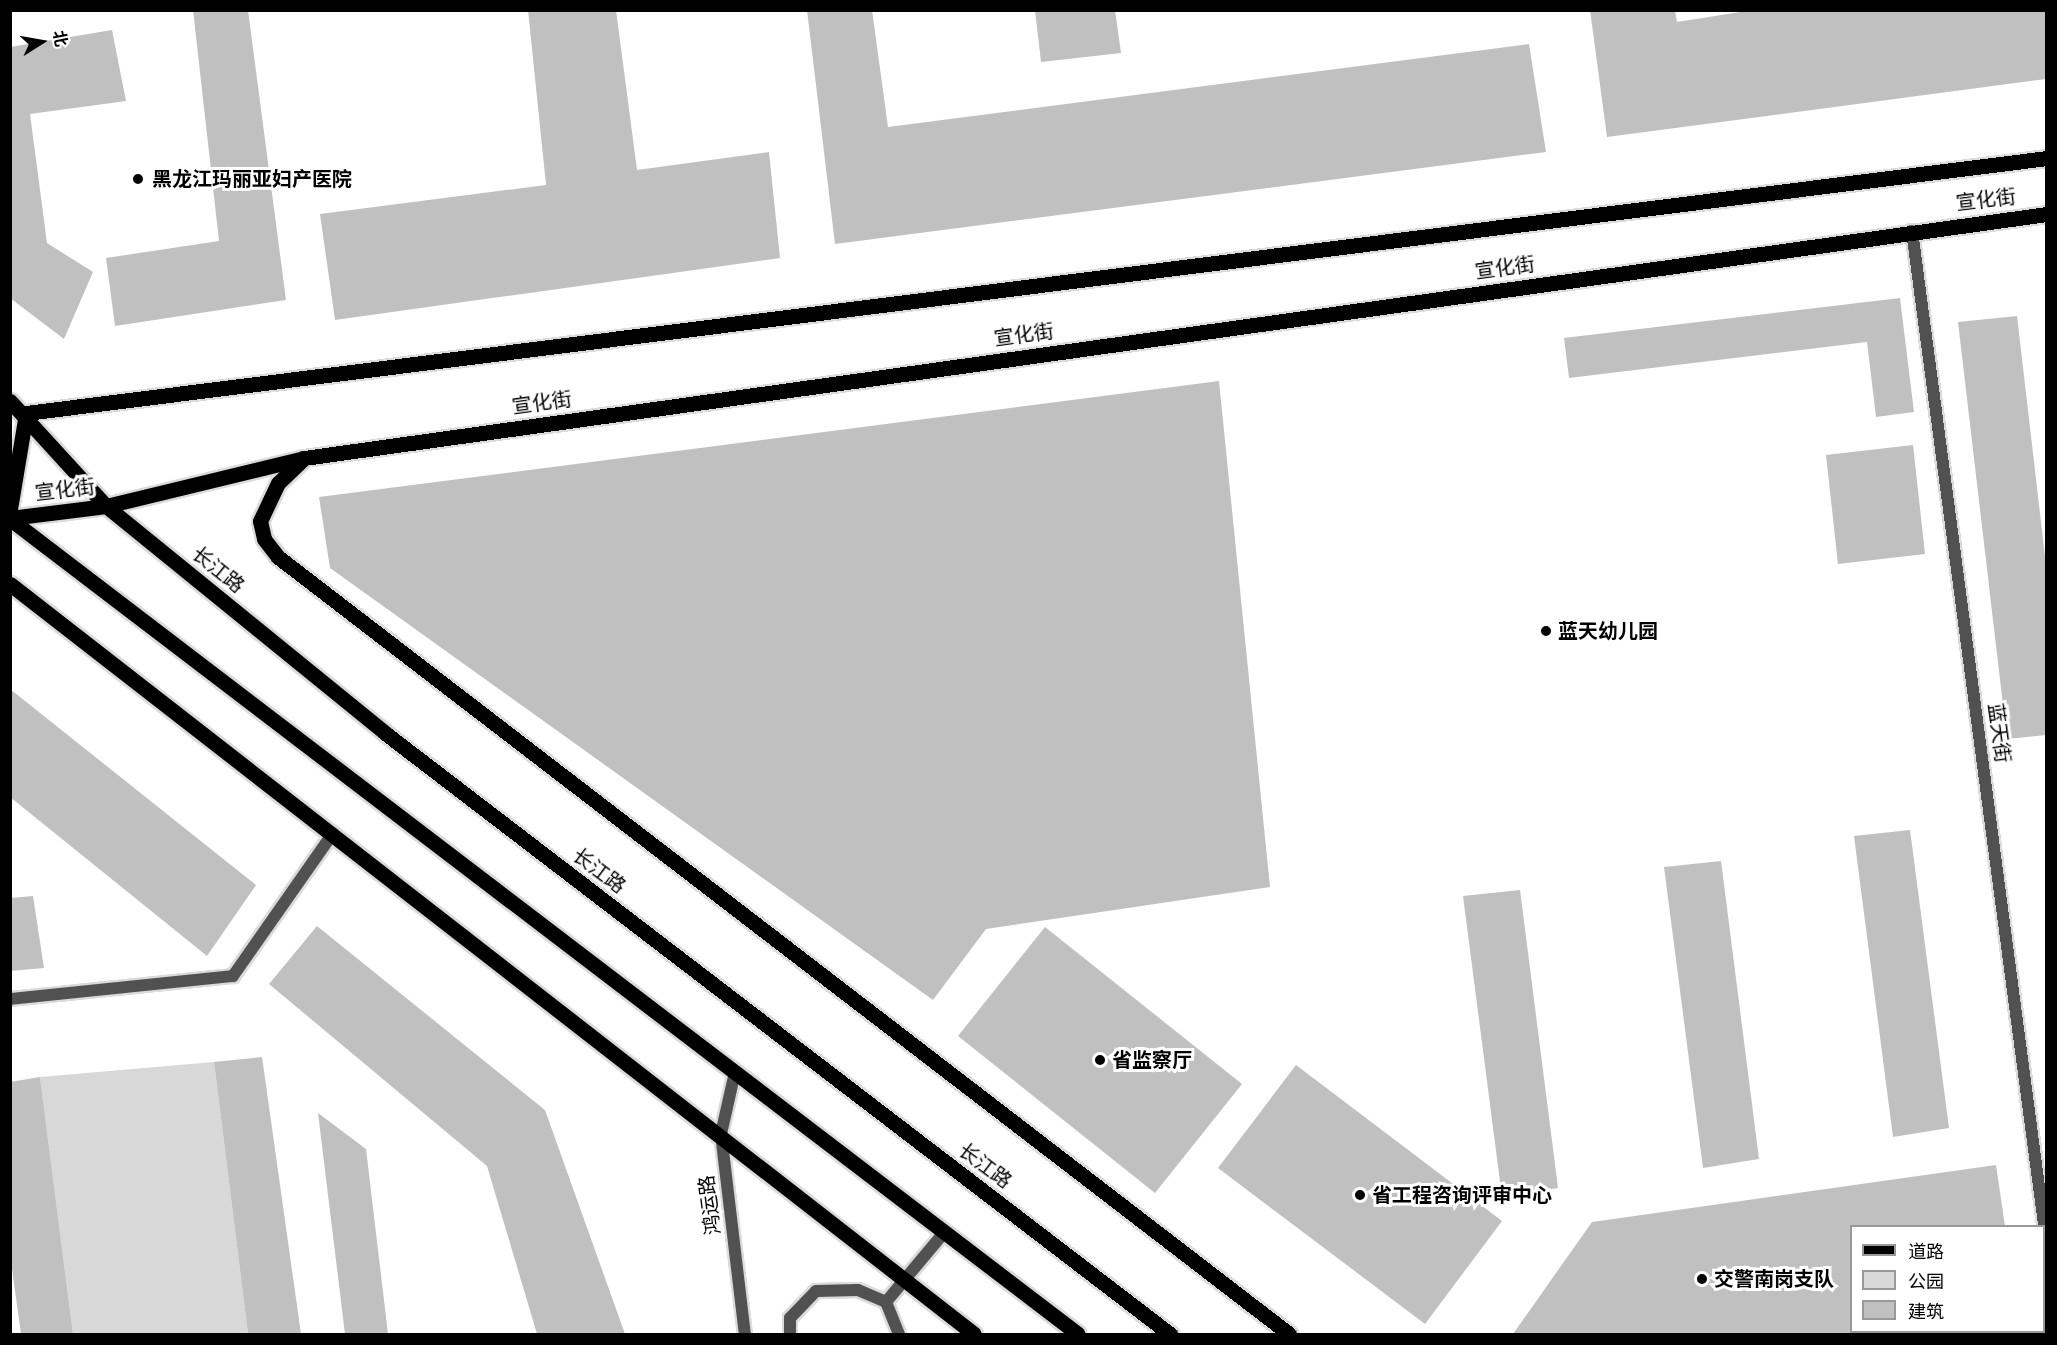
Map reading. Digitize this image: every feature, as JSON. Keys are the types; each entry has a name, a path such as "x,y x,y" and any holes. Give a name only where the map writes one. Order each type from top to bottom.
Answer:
{"main road":[{"name":"宣化街","path":"26,413 2046,158"},
{"name":"宣化街","path":"10,519 106,506 304,458 2046,214"},
{"name":"长江路","path":"10,400 26,413 106,506 385,733 1170,1335"},
{"path":"10,509 26,413"},
{"path":"304,458 278,483 260,521 264,539 278,557 1289,1335"},
{"path":"10,519 735,1072 942,1235 1078,1335"},
{"path":"10,584 721,1134 974,1335"}],"street":[{"name":"蓝天街","path":"1912,231 2044,1225"},
{"path":"10,999 233,976 333,833"},
{"name":"鸿运路","path":"735,1072 721,1134 745,1335"},
{"path":"886,1302 942,1235"},
{"path":"790,1335 790,1318 816,1291 858,1290 886,1302 899,1335"}],"green space":[{"path":"214,1062 248,1334 73,1334 40,1077"}],"building":[{"path":"193,10 248,10 286,300 115,326 106,258 219,241"},
{"path":"528,10 616,10 637,170 769,152 780,258 335,320 320,214 546,185"},
{"path":"807,10 872,10 888,127 1529,44 1546,152 835,244"},
{"path":"1035,10 1115,10 1121,53 1041,62"},
{"path":"1590,10 1675,10 1677,22 1753,10 2046,10 2046,79 1607,137"},
{"path":"112,30 126,101 30,114 47,243 93,272 64,339 10,298 10,47"},
{"path":"1900,298 1914,412 1876,417 1867,342 1569,378 1564,338"},
{"path":"2017,316 2046,565 2046,735 2007,739 1958,322"},
{"path":"1219,381 1270,887 986,929 933,1000 330,568 319,497"},
{"path":"1913,445 1925,554 1838,564 1826,455"},
{"path":"10,689 256,885 207,956 10,797"},
{"path":"1910,830 1949,1128 1893,1137 1854,836"},
{"path":"1721,861 1759,1159 1703,1168 1664,867"},
{"path":"1520,890 1558,1188 1502,1197 1463,896"},
{"path":"33,896 44,968 10,971 10,898"},
{"path":"317,926 545,1110 625,1334 537,1334 487,1166 269,984"},
{"name":"省监察厅","path":"1045,927 1242,1084 1155,1193 958,1036"},
{"path":"262,1057 301,1334 248,1334 214,1062"},
{"name":"省工程咨询评审中心","path":"1296,1065 1502,1221 1425,1324 1218,1168"},
{"path":"40,1077 73,1334 21,1334 10,1254 10,1082"},
{"path":"318,1113 366,1149 388,1334 345,1334"},
{"name":"交警南岗支队","path":"1996,1165 2005,1225 1850,1225 1850,1333 1969,1334 1513,1334 1592,1222"}],"place":[{"name":"黑龙江玛丽亚妇产医院","path":"138,179"},
{"name":"蓝天幼儿园","path":"1546,631"},
{"name":"省监察厅","path":"1100,1060"},
{"name":"省工程咨询评审中心","path":"1360,1195"},
{"name":"交警南岗支队","path":"1702,1279"}]}
